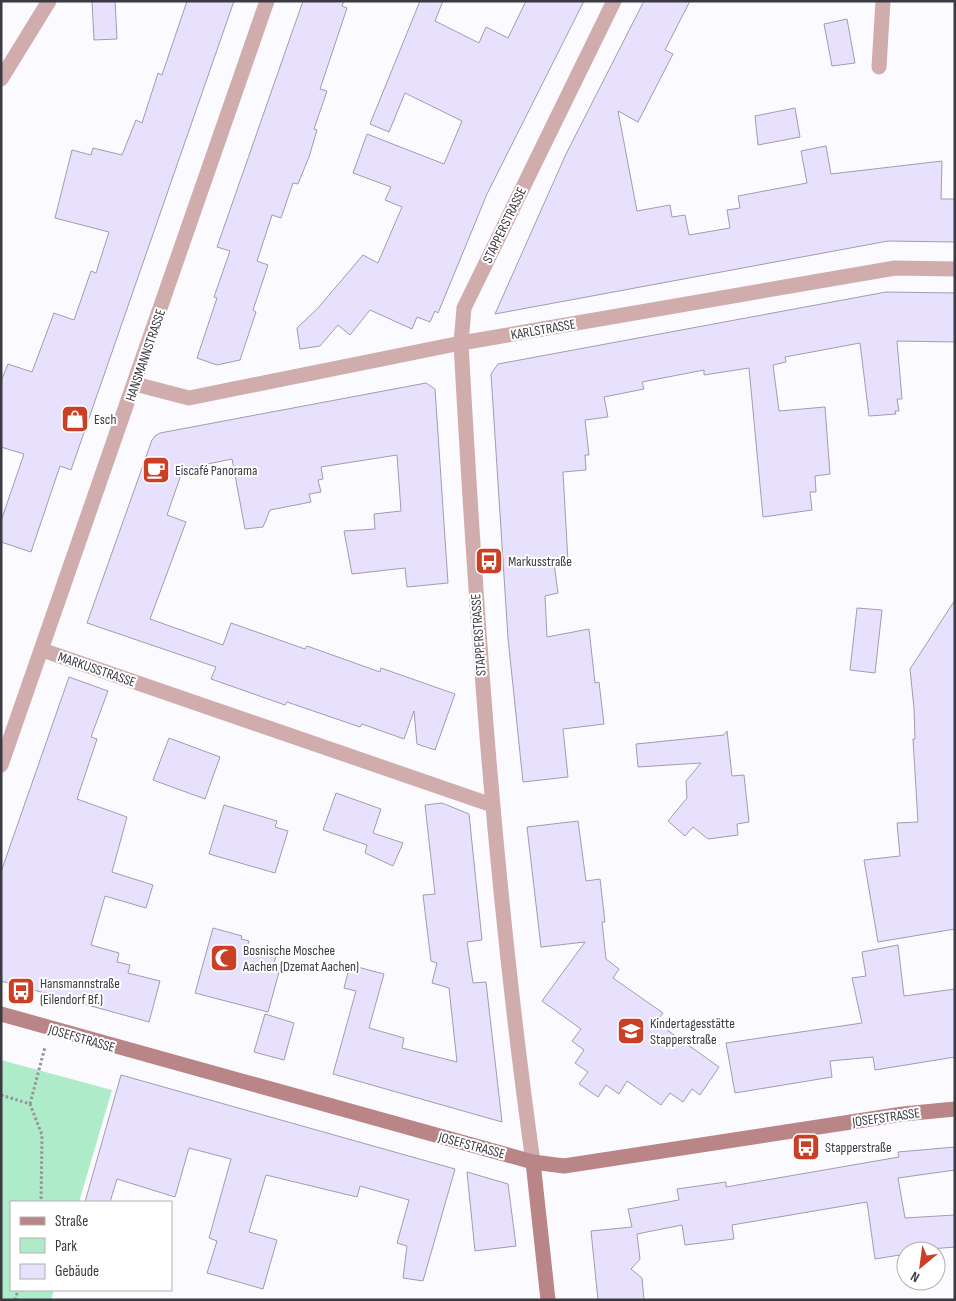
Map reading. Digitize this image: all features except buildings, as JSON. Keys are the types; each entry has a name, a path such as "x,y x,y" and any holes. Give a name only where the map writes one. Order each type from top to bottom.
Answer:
{"street":[{"path":"1,79 49,1"},
{"name":"HANSMANNSTRASSE","path":"1,765 267,1"},
{"name":"STAPPERSTRASSE","path":"548,1300 492,805 473,561 461,343 464,308 614,1"},
{"path":"879,67 883,1"},
{"name":"KARLSTRASSE","path":"135,384 189,398 461,343 895,268 955,269"},
{"name":"MARKUSSTRASSE","path":"42,650 492,805"},
{"name":"JOSEFSTRASSE","path":"1,1014 533,1162 564,1166 903,1114 955,1109"}],"path":[{"path":"41,1201 42,1135 30,1104 50,1029"},
{"path":"1,1095 30,1104"}],"green space":[{"path":"1,1060 112,1090 79,1201 10,1201 10,1291 54,1291 51,1300 1,1300"}],"place":[{"name":"Esch","path":"75,419"},
{"name":"Eiscafé Panorama","path":"156,470"},
{"name":"Markusstraße","path":"489,561"},
{"name":"Bosnische Moschee Aachen (Dzemat Aachen)","path":"224,958"},
{"name":"Hansmannstraße (Eilendorf Bf.)","path":"21,991"},
{"name":"Kindertagesstätte Stapperstraße","path":"631,1031"},
{"name":"Stapperstraße","path":"806,1147"}]}
